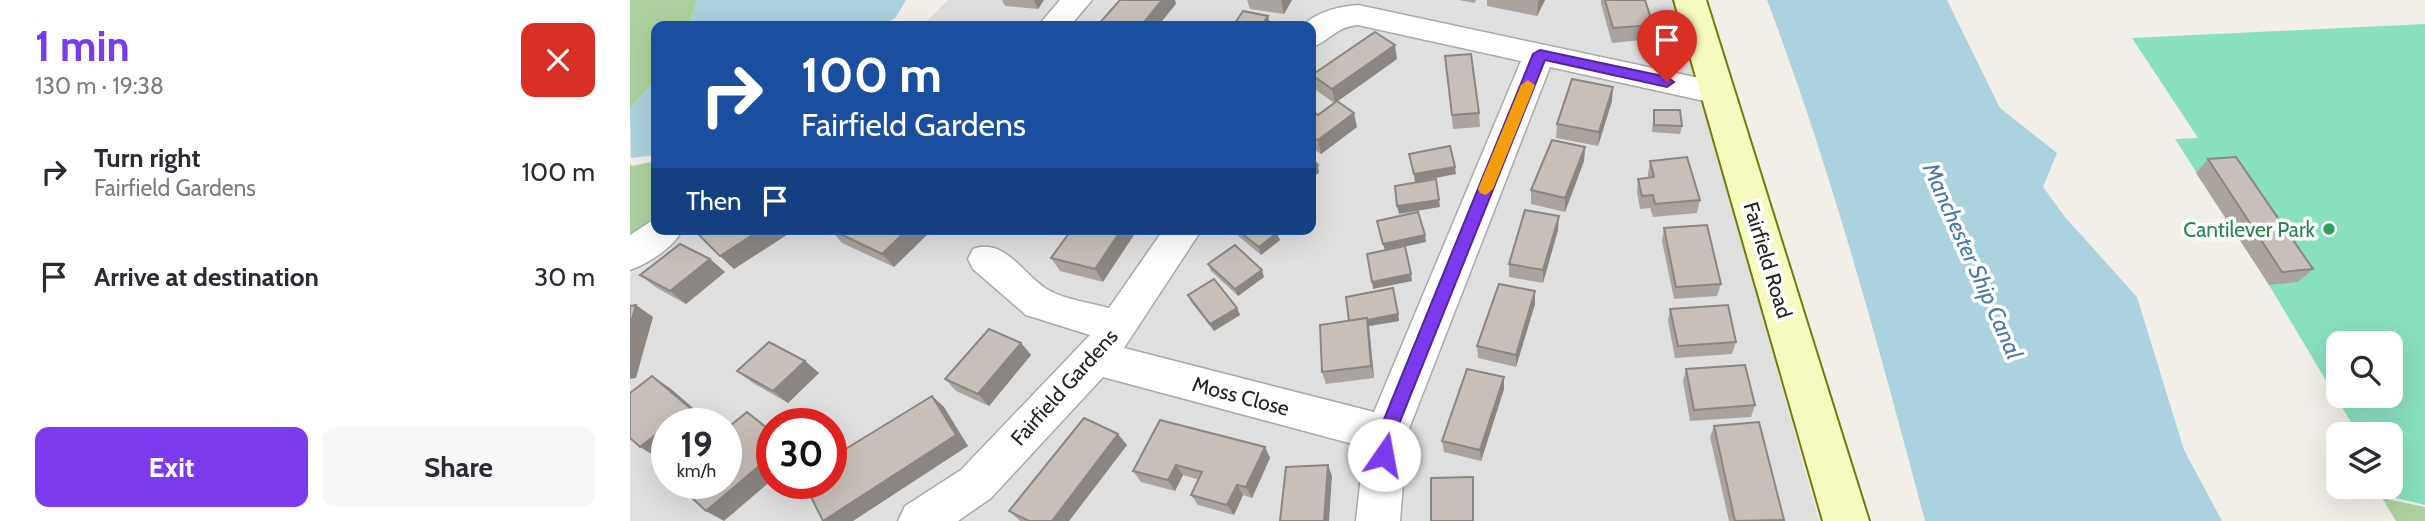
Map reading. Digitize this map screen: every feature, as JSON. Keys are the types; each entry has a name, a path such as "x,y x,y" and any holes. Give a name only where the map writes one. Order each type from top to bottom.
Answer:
{"main road":[{"name":"Fairfield Road","path":"1690,0 1846,521"}],"street":[{"path":"1057,21 1076,0"},
{"path":"1316,32 1327,21 1358,15 1718,93"},
{"path":"1378,521 1387,434 1540,54"},
{"path":"630,255 657,235"},
{"name":"Fairfield Gardens","path":"920,521 976,484 1107,342 1180,235"},
{"name":"Moss Close","path":"986,259 1040,304 1107,342 1387,434"}],"shaded area":[{"path":"948,0 1675,0 1819,521 630,521 630,274 681,235 1316,235 1316,21 927,21"}],"green space":[{"path":"630,0 697,0 691,21 651,21 651,85 630,109"},
{"name":"Cantilever Park","path":"2425,24 2425,505 2400,499 2403,499 2403,422 2351,422 2342,408 2403,408 2403,331 2326,331 2326,380 2269,285 2175,139 2198,138 2132,38"},
{"path":"651,162 651,220 630,235 630,164 632,166"},
{"path":"2383,499 2425,507 2425,521 2396,521"}],"water":[{"path":"697,0 906,0 891,21 691,21"},
{"name":"Manchester Ship Canal","path":"1767,0 1947,0 2000,108 2057,153 2043,187 2065,217 2137,297 2184,450 2222,521 1925,521 1833,194"},
{"path":"651,85 651,156 631,158 630,109"}],"building":[{"path":"1120,0 1162,0 1145,21 1101,21"},
{"path":"1605,0 1645,0 1653,25 1613,28"},
{"path":"1243,11 1268,16 1264,21 1236,21"},
{"path":"1375,32 1395,45 1332,89 1316,78 1316,72"},
{"path":"1471,54 1479,113 1452,115 1445,56"},
{"path":"1572,79 1613,87 1599,132 1557,124"},
{"path":"1337,101 1354,113 1318,140 1316,114 1318,115"},
{"path":"1654,110 1680,110 1682,126 1654,125"},
{"path":"1552,140 1585,147 1565,198 1531,190"},
{"path":"1450,146 1455,167 1414,174 1409,154"},
{"path":"1687,157 1700,200 1655,204 1653,195 1642,196 1638,179 1654,177 1650,161"},
{"path":"2236,157 2313,269 2282,272 2208,159"},
{"path":"1436,179 1439,200 1397,206 1395,186"},
{"path":"1525,210 1559,216 1543,270 1509,264"},
{"path":"1418,212 1425,235 1383,244 1377,221"},
{"path":"1707,225 1721,284 1676,287 1664,228"},
{"path":"699,235 753,235 720,256"},
{"path":"842,235 902,235 882,254"},
{"path":"1068,235 1118,235 1095,269 1051,258"},
{"path":"1244,235 1274,235 1259,247"},
{"path":"680,244 710,259 670,291 640,275"},
{"path":"1235,245 1262,270 1235,289 1208,264"},
{"path":"1405,246 1411,274 1372,282 1367,254"},
{"path":"1214,279 1237,308 1210,324 1188,295"},
{"path":"1499,284 1535,291 1516,355 1477,346"},
{"path":"1393,288 1398,314 1349,321 1346,297"},
{"path":"636,305 630,326 630,306"},
{"path":"1728,305 1736,342 1678,346 1670,309"},
{"path":"1367,318 1371,366 1322,372 1320,325"},
{"path":"989,329 1021,343 978,394 945,379"},
{"path":"769,342 805,361 773,391 737,371"},
{"path":"1745,365 1755,405 1694,410 1686,369"},
{"path":"1467,369 1504,377 1480,450 1442,441"},
{"path":"652,376 690,408 651,408 651,438 640,447 630,438 630,393"},
{"path":"932,396 956,435 823,521 812,499 847,499 847,448"},
{"path":"747,412 756,419 756,469 742,480 742,416"},
{"path":"1084,418 1118,434 1052,521 1029,521 1009,511"},
{"path":"1160,420 1265,447 1246,487 1237,485 1227,505 1191,495 1202,472 1176,465 1168,480 1133,471"},
{"path":"1759,422 1784,520 1735,521 1714,426"},
{"path":"1328,465 1324,521 1280,521 1286,467"},
{"path":"1473,477 1473,521 1431,521 1431,478"},
{"path":"693,499 720,499 706,511"}],"slow traffic":[{"path":"1486,189 1528,85"}],"place":[{"name":"Cantilever Park","path":"2329,229"}],"route":[{"path":"1384,455 1387,434 1540,54 1667,82"}]}
